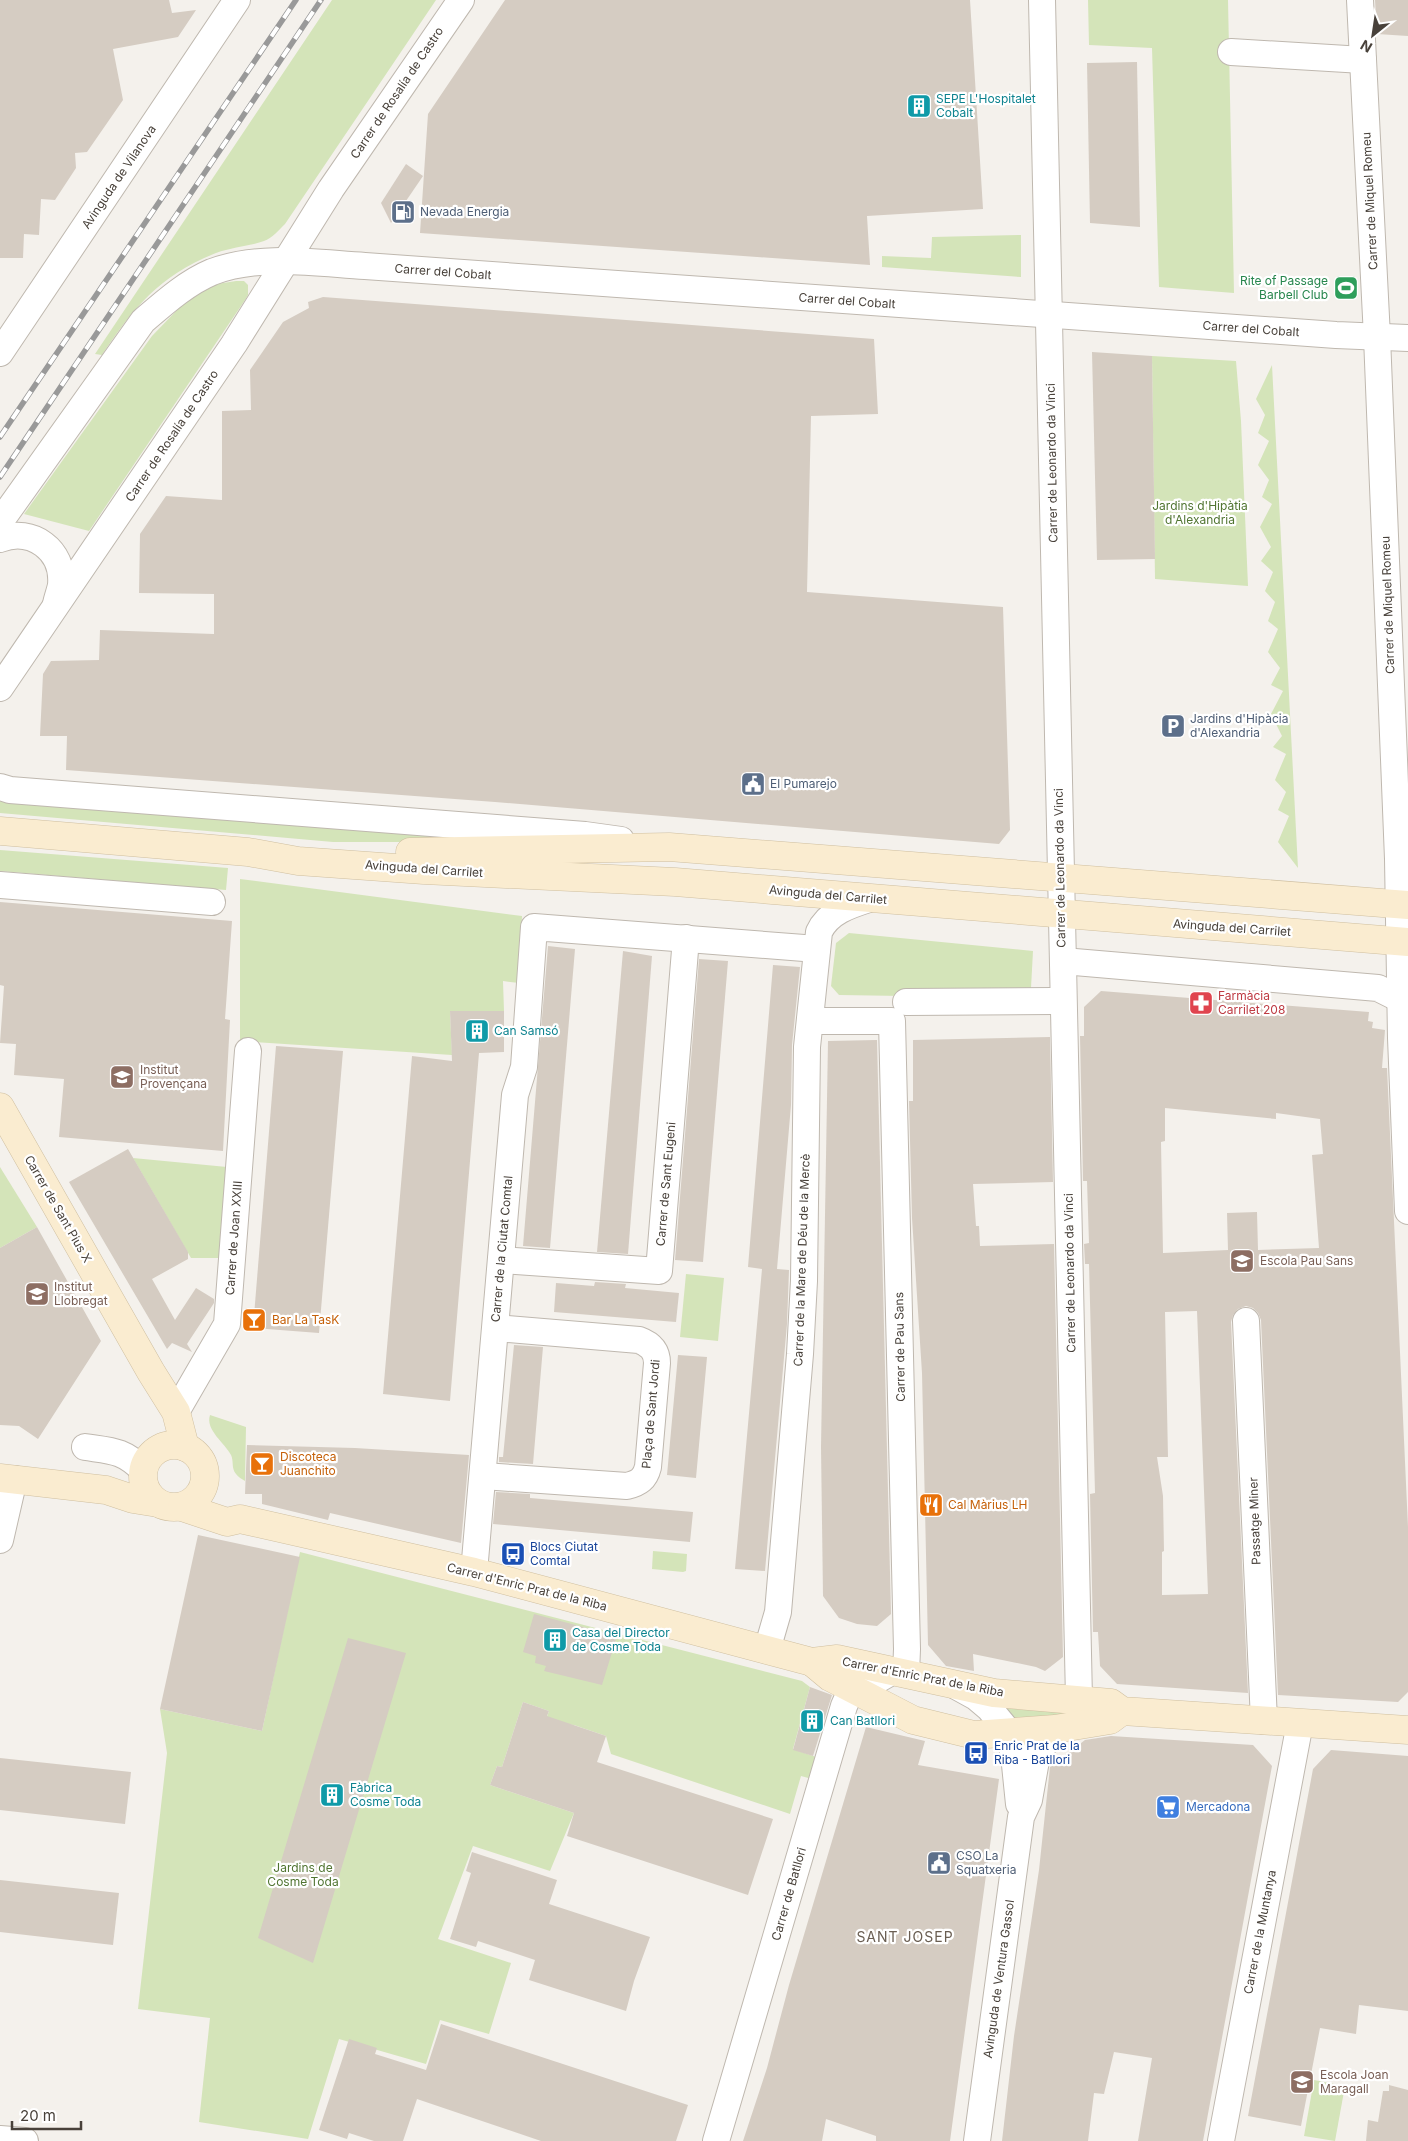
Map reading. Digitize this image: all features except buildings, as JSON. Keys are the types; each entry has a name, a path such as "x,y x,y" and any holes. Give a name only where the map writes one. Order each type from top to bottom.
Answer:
{"main road":[{"name":"Avinguda del Carrilet","path":"0,831 248,852 298,861 385,868 675,882 1404,941"},
{"name":"Avinguda del Carrilet","path":"248,852 299,849 430,853 669,847 1404,904"},
{"name":"Carrer de Sant Pius X","path":"0,1107 176,1412 174,1447"},
{"name":"Carrer de Sant Pius X","path":"161,1388 166,1433 174,1447"},
{"path":"205,1477 201,1492 193,1501 170,1505 149,1495 144,1484 143,1474 147,1460 154,1452 174,1447 196,1454 203,1465 205,1477 214,1495 233,1510 240,1519"},
{"name":"Carrer d'Enric Prat de la Riba","path":"106,1490 122,1487 143,1474"},
{"name":"Carrer d'Enric Prat de la Riba","path":"7,1478 106,1490 133,1499 170,1505 227,1522 240,1519 474,1572 812,1662 837,1659 994,1693 1079,1699 1112,1704 1116,1716"},
{"name":"Carrer d'Enric Prat de la Riba","path":"812,1662 830,1677 913,1720 974,1735 1055,1729 1116,1716 1264,1721 1408,1730"}],"street":[{"name":"Avinguda de Vilanova","path":"0,353 237,0"},
{"name":"Carrer de Rosalía de Castro","path":"0,688 234,344 331,189 461,0"},
{"name":"Carrer de Leonardo da Vinci","path":"1042,0 1079,1699"},
{"name":"Carrer de Miquel Romeu","path":"1360,0 1404,904 1408,1211"},
{"path":"1231,52 1363,60"},
{"path":"0,522 144,321 171,297 212,272 253,262 287,262"},
{"name":"Carrer del Cobalt","path":"287,262 1408,338"},
{"name":"Carrer de Rosalía de Castro","path":"0,539 32,537 51,551 56,561 61,585 55,607"},
{"name":"Avinguda del Carrilet","path":"0,787 10,790 585,835 669,847"},
{"path":"0,885 212,902"},
{"name":"Carrer de la Mare de Déu de la Mercè","path":"767,1650 778,1612 800,1354 804,1281 807,1047 819,932 822,924 848,906 869,899"},
{"name":"Carrer de la Ciutat Comtal","path":"474,1572 515,1095 524,1067 534,927 686,938"},
{"path":"686,938 817,949"},
{"name":"Carrer de Sant Eugeni","path":"501,1260 659,1271 686,938"},
{"path":"1063,961 1378,988 1404,998"},
{"path":"810,1021 899,1012 1053,1001"},
{"name":"Carrer de Pau Sans","path":"899,1012 907,1649 899,1672"},
{"name":"Carrer de Joan XXIII","path":"176,1412 227,1324 248,1051"},
{"name":"Passatge Miner","path":"1246,1322 1264,1721"},
{"name":"Plaça de Sant Jordi","path":"483,1476 627,1486 640,1481 648,1467 657,1363 656,1352 646,1342 496,1328"},
{"path":"85,1447 120,1453 131,1458 143,1474"},
{"path":"0,1540 7,1478"},
{"name":"Carrer de Batllori","path":"716,2141 844,1706 848,1697 899,1672"},
{"name":"Avinguda de Ventura Gassol","path":"951,1683 976,1696 1008,1731 1014,1754 1017,1798 1021,1817"},
{"name":"Carrer de la Muntanya","path":"1221,2141 1300,1723"},
{"name":"Avinguda de Ventura Gassol","path":"977,2141 1021,1817 1029,1800 1037,1756 1055,1729"},
{"path":"0,2139 25,2141"}],"green space":[{"path":"332,0 436,0 285,224 273,236 264,241 216,253 179,271 137,307 102,355 95,354"},
{"path":"1088,0 1228,0 1234,293 1159,287 1152,48 1089,45"},
{"path":"1021,235 1021,277 882,267 882,256 931,258 932,237"},
{"path":"244,281 248,285 248,295 89,531 24,514 152,336 181,306 197,294 217,284"},
{"name":"Jardins d'Hipàtia d'Alexandria","path":"1152,356 1236,361 1241,421 1248,586 1155,579"},
{"path":"1272,365 1298,868 1278,842 1289,816 1278,810 1286,792 1275,780 1286,754 1273,747 1282,736 1271,714 1283,691 1271,685 1280,668 1268,652 1278,629 1268,621 1275,602 1265,591 1273,572 1261,561 1271,547 1260,527 1272,504 1262,497 1269,480 1258,465 1269,441 1258,433 1265,415 1256,399"},
{"path":"0,800 479,839 425,842 333,842 0,813"},
{"path":"0,850 228,868 226,890 0,871"},
{"path":"240,879 522,916 519,983 503,981 504,1011 450,1011 452,1055 240,1041"},
{"path":"849,933 1033,951 1031,988 903,996 839,995 831,986 836,943"},
{"path":"133,1158 227,1167 220,1258 191,1258"},
{"path":"0,1167 37,1227 0,1248"},
{"path":"686,1274 724,1278 718,1341 680,1337"},
{"path":"210,1415 246,1427 245,1481 234,1472 231,1455 210,1426"},
{"path":"653,1551 687,1554 686,1571 652,1569"},
{"name":"Jardins de Cosme Toda","path":"300,1552 802,1681 810,1687 793,1749 819,1758 812,1779 801,1776 790,1814 611,1754 606,1736 574,1725 545,1722 549,1711 523,1702 502,1767 497,1766 490,1785 574,1813 550,1871 473,1846 438,1939 511,1963 489,2034 440,2020 426,2064 339,2039 308,2139 199,2122 210,2018 138,2009 167,1753 160,1709 262,1731"},
{"path":"998,1702 1078,1713 1014,1721"},
{"path":"1314,2080 1345,2086 1335,2141 1304,2136"}],"railway":[{"path":"0,437 296,0"},
{"path":"0,477 321,0"}],"place":[{"name":"SEPE L'Hospitalet Cobalt","path":"919,106"},
{"name":"Nevada Energia","path":"403,212"},
{"name":"Rite of Passage Barbell Club","path":"1346,288"},
{"name":"Jardins d'Hipàcia d'Alexandria","path":"1173,726"},
{"name":"El Pumarejo","path":"753,784"},
{"name":"Farmàcia Carrilet 208","path":"1201,1003"},
{"name":"Can Samsó","path":"477,1031"},
{"name":"Institut Provençana","path":"122,1077"},
{"name":"Escola Pau Sans","path":"1242,1261"},
{"name":"Institut Llobregat","path":"37,1294"},
{"name":"Bar La TasK","path":"254,1320"},
{"name":"Discoteca Juanchito","path":"262,1464"},
{"name":"Cal Màrius LH","path":"931,1505"},
{"name":"Blocs Ciutat Comtal","path":"513,1554"},
{"name":"Casa del Director de Cosme Toda","path":"555,1640"},
{"name":"Can Batllori","path":"812,1721"},
{"name":"Enric Prat de la Riba - Batllori","path":"976,1753"},
{"name":"Fàbrica Cosme Toda","path":"332,1795"},
{"name":"Mercadona","path":"1168,1807"},
{"name":"CSO La Squatxeria","path":"939,1863"},
{"name":"Escola Joan Maragall","path":"1302,2082"}],"district":[{"name":"SANT JOSEP","path":"905,1937"}]}
